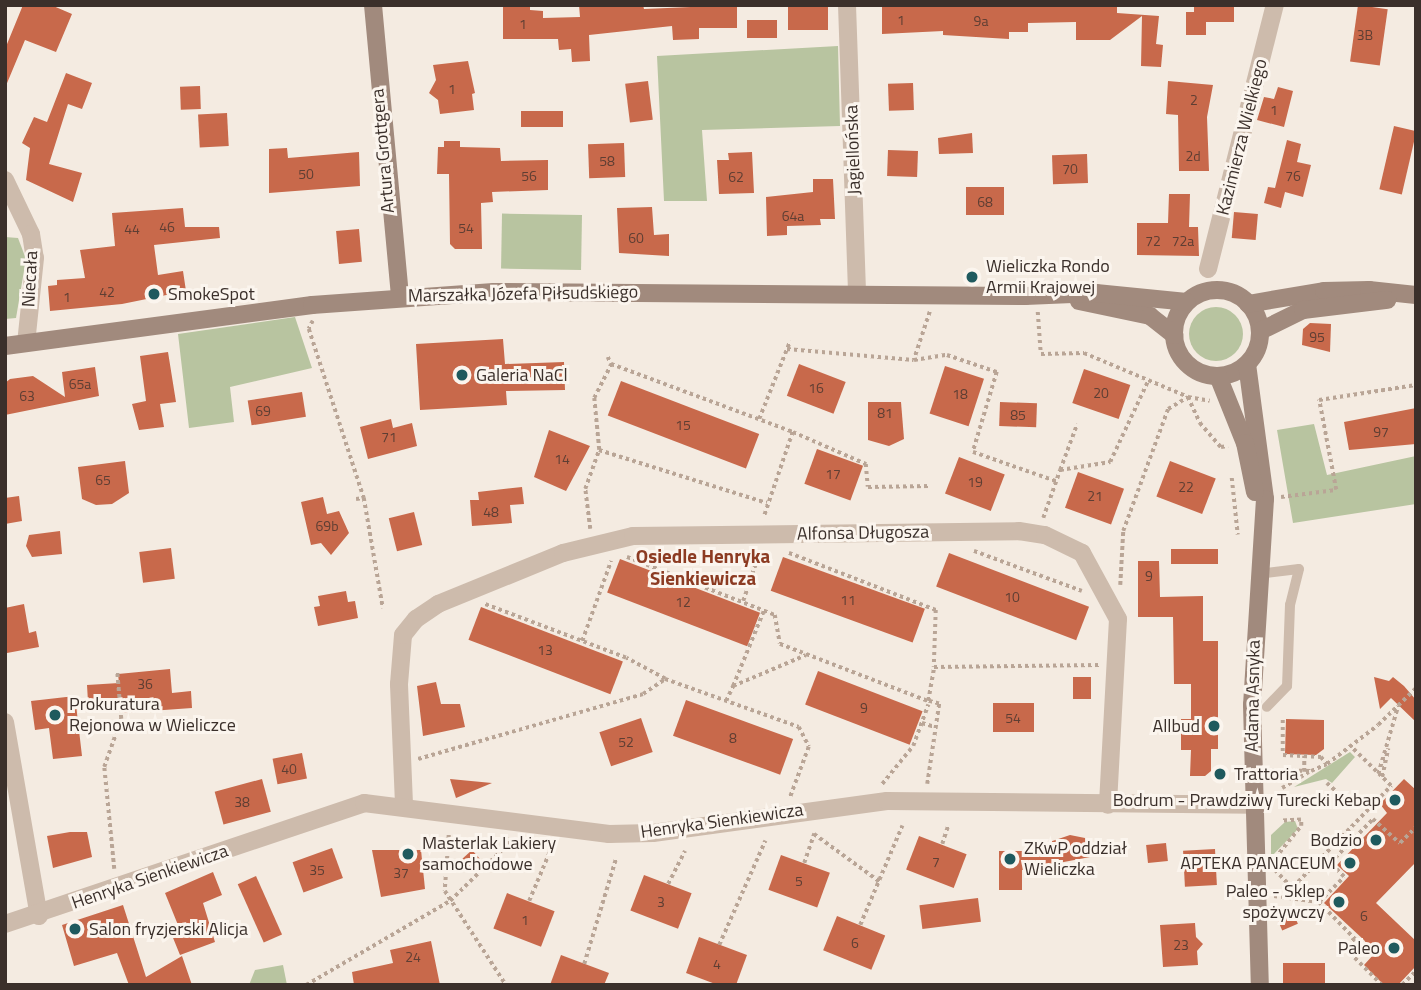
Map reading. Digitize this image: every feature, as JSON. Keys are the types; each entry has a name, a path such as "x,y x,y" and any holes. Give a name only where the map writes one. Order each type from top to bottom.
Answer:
{"main road":[{"name":"Artura Grottgera","path":"373,5 400,297"},
{"path":"1260,331 1248,304 1237,296 1211,290 1187,302 1179,312 1174,335 1187,365 1218,376 1247,364 1260,331 1303,310 1416,296"},
{"path":"1248,304 1324,291 1369,290 1416,296"},
{"name":"Marszałka Józefa Piłsudskiego","path":"5,346 400,297 494,292 857,294 1041,303 1150,316 1174,335"},
{"name":"Marszałka Józefa Piłsudskiego","path":"1041,303 1120,293 1187,302"},
{"name":"Adama Asnyka","path":"1247,364 1265,499 1258,574 1252,805 1260,985"},
{"name":"Adama Asnyka","path":"1218,376 1245,443 1260,533"}],"street":[{"name":"Jagiellońska","path":"847,5 857,294"},
{"name":"Kazimierza Wielkiego","path":"1208,269 1275,5"},
{"name":"Niecała","path":"5,180 31,234 35,258 26,343"},
{"name":"Alfonsa Długosza","path":"404,804 399,684 403,635 424,613 470,591 604,545 1037,534 1083,553 1118,619"},
{"path":"1108,806 1118,619"},
{"path":"5,722 39,916"},
{"name":"Henryka Sienkiewicza","path":"5,924 39,916 356,805 404,804 511,824 609,834 653,833 881,802 1108,806 1252,805"}],"lane":[{"path":"1258,574 1299,569 1290,605 1287,686 1268,707"}],"path":[{"path":"1041,303 1041,354 1084,353 1188,397 1214,402"},
{"path":"914,360 931,309"},
{"path":"314,320 309,329 363,498 383,608"},
{"path":"759,419 790,341"},
{"path":"787,349 914,360 947,355 997,372 973,452 1056,481"},
{"path":"582,641 604,545 585,489 599,450 594,398 611,364 608,356"},
{"path":"611,364 793,432 866,464 868,487 930,486"},
{"path":"1060,470 1110,462 1148,380"},
{"path":"1265,499 1336,490 1319,400 1416,385"},
{"path":"1188,397 1200,423 1228,456"},
{"path":"1118,619 1123,531 1168,409 1188,397"},
{"path":"1037,534 1077,424"},
{"path":"743,601 761,540 767,503 793,432"},
{"path":"599,450 767,503"},
{"path":"1230,466 1238,535"},
{"path":"1282,484 1283,510"},
{"path":"356,499 363,498"},
{"path":"761,540 796,557 936,610 928,703 913,746 882,784 881,802"},
{"path":"604,545 775,615 780,644 928,703 939,704 926,786"},
{"path":"972,550 1107,598"},
{"path":"470,591 473,599 582,641 665,679 792,723 805,736 809,747 790,797"},
{"path":"726,702 764,610"},
{"path":"733,685 806,655"},
{"path":"933,667 1115,665"},
{"path":"116,878 104,767 121,719 117,672"},
{"path":"403,771 642,694 665,679"},
{"path":"1276,771 1304,773 1328,764 1351,747 1416,688"},
{"path":"1377,774 1388,749 1398,706"},
{"path":"922,723 935,727"},
{"path":"1284,724 1283,755 1321,757 1328,764"},
{"path":"1276,738 1284,739"},
{"path":"1293,887 1391,786 1351,747"},
{"path":"1304,756 1304,773"},
{"path":"1269,760 1269,774"},
{"path":"1282,789 1304,773"},
{"path":"1327,783 1347,801"},
{"path":"1319,902 1344,877 1330,863 1373,819 1400,843 1416,827"},
{"path":"1282,821 1301,820 1299,833 1268,864 1302,898"},
{"path":"306,985 450,901 507,845 511,824"},
{"path":"860,925 902,826"},
{"path":"942,845 948,826"},
{"path":"804,863 814,834 880,882"},
{"path":"449,835 445,891 506,985"},
{"path":"719,945 765,841"},
{"path":"529,901 550,851"},
{"path":"668,884 685,851"},
{"path":"584,964 616,858"},
{"path":"1269,895 1319,902 1355,939 1345,948 1382,985"},
{"path":"1402,985 1416,971"}],"green space":[{"path":"838,46 840,126 702,130 707,201 664,201 657,56"},
{"path":"502,214 582,215 581,270 501,269"},
{"path":"5,237 18,238 26,259 16,318 5,319"},
{"path":"1216,307 1235,315 1243,334 1235,353 1216,361 1197,353 1189,334 1197,315"},
{"path":"295,317 312,368 230,387 234,422 189,428 178,334"},
{"path":"1314,424 1327,475 1416,456 1416,504 1293,523 1277,430"},
{"path":"1350,752 1355,757 1332,783 1326,779 1294,787"},
{"path":"1295,821 1298,829 1271,857 1271,835 1285,822"},
{"path":"283,965 287,985 249,985 255,970"}],"building":[{"path":"23,5 51,5 72,14 56,52 25,40 5,88 5,49"},
{"path":"503,5 530,5 530,10 543,11 543,18 580,17 579,5 643,5 644,9 737,5 737,28 699,28 699,39 673,40 672,26 589,35 590,61 572,62 571,49 559,50 558,39 503,39"},
{"path":"788,5 828,5 828,30 788,30"},
{"path":"882,5 1117,5 1117,13 1159,16 1156,44 1163,45 1161,67 1141,66 1142,16 1110,40 1076,40 1076,22 1028,23 1028,32 1009,32 1009,39 943,35 943,31 882,34"},
{"path":"1234,5 1234,22 1206,22 1206,35 1186,35 1186,12 1194,12 1194,7"},
{"path":"1358,5 1388,9 1380,66 1350,61"},
{"path":"747,20 777,20 777,38 747,38"},
{"path":"468,61 475,93 472,94 474,110 440,114 438,100 429,93 436,80 433,65"},
{"path":"66,73 92,83 82,109 68,104 49,164 82,173 73,202 26,180 30,148 22,143 34,117 47,122"},
{"path":"648,81 653,120 630,123 625,84"},
{"path":"1168,81 1213,85 1207,117 1209,171 1179,171 1178,115 1166,114"},
{"path":"913,83 914,110 889,111 888,84"},
{"path":"200,86 201,109 181,110 180,87"},
{"path":"1278,87 1293,91 1284,127 1257,120 1264,97 1274,99"},
{"path":"521,111 563,111 563,127 521,127"},
{"path":"227,113 229,146 200,147 198,115"},
{"path":"1394,126 1416,131 1402,195 1379,189"},
{"path":"972,133 973,153 939,154 938,138"},
{"path":"1287,140 1301,144 1297,162 1311,165 1303,197 1285,192 1281,208 1264,203 1268,187 1275,188"},
{"path":"444,141 460,141 460,147 500,148 501,161 548,160 548,190 492,192 493,202 481,203 482,249 455,249 450,244 449,174 437,174 438,147 444,147"},
{"path":"624,143 625,177 589,178 588,144"},
{"path":"287,148 288,158 359,152 360,186 269,193 269,149"},
{"path":"888,150 918,151 917,177 887,176"},
{"path":"752,152 754,193 719,194 717,160 729,160 728,153"},
{"path":"1087,154 1088,183 1053,184 1052,155"},
{"path":"813,179 833,179 835,219 820,219 821,225 787,226 787,235 767,236 766,197 813,192"},
{"path":"966,187 1004,187 1004,215 966,215"},
{"path":"1169,194 1190,194 1189,227 1198,227 1199,256 1137,255 1137,223 1168,223"},
{"path":"652,207 654,235 669,234 669,256 619,253 617,208"},
{"path":"183,208 185,227 219,227 220,238 154,245 158,275 183,271 186,291 122,304 50,311 48,286 57,285 57,280 85,278 80,250 115,246 112,213"},
{"path":"1234,212 1258,214 1256,240 1232,238"},
{"path":"359,229 362,262 339,264 336,231"},
{"path":"1310,323 1331,324 1330,352 1302,345 1303,329"},
{"name":"Galeria NaCl","path":"503,339 505,364 564,362 565,390 506,391 507,405 420,410 416,344"},
{"path":"168,352 176,402 160,404 164,427 139,430 132,404 146,401 140,356"},
{"path":"799,364 846,382 833,414 787,396"},
{"path":"945,366 984,379 969,426 930,414"},
{"path":"95,367 99,396 5,415 5,383 10,379 33,376 65,397 62,372"},
{"path":"1084,369 1130,385 1119,419 1072,403"},
{"path":"621,381 759,434 746,469 608,416"},
{"path":"302,392 306,417 252,425 248,401"},
{"path":"868,402 901,402 904,439 889,446 868,440"},
{"path":"1000,402 1037,403 1036,427 999,426"},
{"path":"1416,408 1416,444 1349,450 1344,422"},
{"path":"391,419 393,428 412,423 417,446 368,459 360,427"},
{"path":"549,430 590,446 566,491 534,477"},
{"path":"817,449 863,466 850,501 804,484"},
{"path":"959,457 1005,475 991,511 945,493"},
{"path":"125,461 129,493 112,504 96,505 82,499 78,467"},
{"path":"1170,461 1216,479 1202,514 1156,496"},
{"path":"1078,472 1124,489 1111,524 1065,508"},
{"path":"522,487 524,504 510,505 512,523 472,526 470,500 479,500 478,492"},
{"path":"19,496 22,521 5,524 5,498"},
{"path":"323,497 327,514 339,511 349,533 331,555 321,543 311,545 301,502"},
{"path":"414,512 422,545 397,551 389,518"},
{"path":"60,531 62,554 32,557 26,546 29,535"},
{"path":"171,548 175,579 143,583 139,552"},
{"path":"1171,549 1218,549 1218,564 1171,564"},
{"path":"949,553 1089,607 1076,640 936,587"},
{"path":"783,557 925,609 913,642 771,591"},
{"path":"620,559 760,613 747,646 607,593"},
{"path":"1138,561 1159,561 1160,597 1203,596 1203,641 1218,641 1218,749 1211,749 1211,771 1205,776 1190,776 1191,750 1181,750 1181,719 1191,719 1191,684 1174,684 1173,617 1138,617"},
{"path":"346,591 348,602 355,601 358,618 318,626 314,607 320,606 318,596"},
{"path":"24,604 29,633 36,631 39,647 7,653 5,608"},
{"path":"481,607 623,661 610,694 468,640"},
{"path":"170,669 172,693 191,691 192,708 122,713 121,699 88,702 87,685 119,683 118,674"},
{"path":"818,671 923,711 910,745 805,705"},
{"path":"1073,677 1091,677 1091,699 1073,699"},
{"path":"1374,677 1389,681 1393,677 1404,686 1416,700 1416,722 1391,698 1380,709"},
{"path":"436,682 441,704 460,704 465,727 423,736 417,686"},
{"name":"Prokuratura Rejonowa w Wieliczce","path":"75,696 82,756 53,759 49,728 35,730 31,701"},
{"path":"686,700 793,739 780,775 673,736"},
{"path":"993,703 1034,703 1034,732 993,732"},
{"path":"641,718 653,752 611,766 599,732"},
{"path":"1286,719 1324,720 1324,749 1316,755 1285,754"},
{"path":"302,753 307,779 278,784 273,759"},
{"path":"262,779 271,812 223,825 215,792"},
{"path":"450,779 492,783 456,798"},
{"path":"1404,779 1416,790 1416,862 1376,903 1416,941 1416,966 1398,985 1384,985 1364,965 1374,954 1364,940 1324,903 1349,876 1337,865 1387,813 1380,804"},
{"path":"87,832 92,857 53,868 47,836"},
{"path":"1070,835 1090,839 1090,857 1022,870 1022,890 999,890 999,851 1023,851"},
{"path":"919,836 967,854 954,888 906,870"},
{"path":"1166,843 1168,861 1148,863 1146,845"},
{"path":"332,848 343,878 303,892 293,862"},
{"path":"1215,849 1217,885 1185,887 1183,851"},
{"path":"372,850 421,850 425,889 381,897"},
{"path":"472,850 482,861 472,870 462,859"},
{"path":"781,855 830,873 817,908 768,890"},
{"path":"213,872 222,895 203,903 215,942 180,955 169,928 178,925 165,893"},
{"path":"644,875 692,893 678,929 630,910"},
{"path":"256,876 282,934 264,943 238,884"},
{"path":"507,893 555,911 541,947 493,928"},
{"path":"978,898 981,922 922,929 919,905"},
{"path":"123,905 146,977 182,956 192,985 129,985 117,953 74,966 62,925"},
{"path":"1292,910 1298,924 1282,930 1276,917"},
{"path":"837,916 885,935 871,970 823,950"},
{"path":"1195,923 1196,937 1203,944 1197,951 1198,965 1163,967 1160,925"},
{"path":"699,937 747,955 736,985 718,985 686,973"},
{"path":"431,941 440,985 354,985 352,972 393,963 390,950"},
{"path":"561,955 609,973 604,985 550,985"},
{"path":"1283,963 1325,963 1325,985 1283,985"}],"place":[{"name":"Wieliczka Rondo Armii Krajowej","path":"972,277"},
{"name":"SmokeSpot","path":"154,294"},
{"name":"Galeria NaCl","path":"462,375"},
{"name":"Prokuratura Rejonowa w Wieliczce","path":"55,715"},
{"name":"Allbud","path":"1214,726"},
{"name":"Trattoria","path":"1220,774"},
{"name":"Bodrum - Prawdziwy Turecki Kebap","path":"1395,800"},
{"name":"Bodzio","path":"1376,840"},
{"name":"Masterlak Lakiery samochodowe","path":"408,854"},
{"name":"ZKwP oddział Wieliczka","path":"1010,859"},
{"name":"APTEKA PANACEUM","path":"1350,863"},
{"name":"Paleo - Sklep spożywczy","path":"1339,902"},
{"name":"Salon fryzjerski Alicja","path":"75,929"},
{"name":"Paleo","path":"1394,948"}],"district":[{"name":"Osiedle Henryka Sienkiewicza","path":"703,567"}]}
